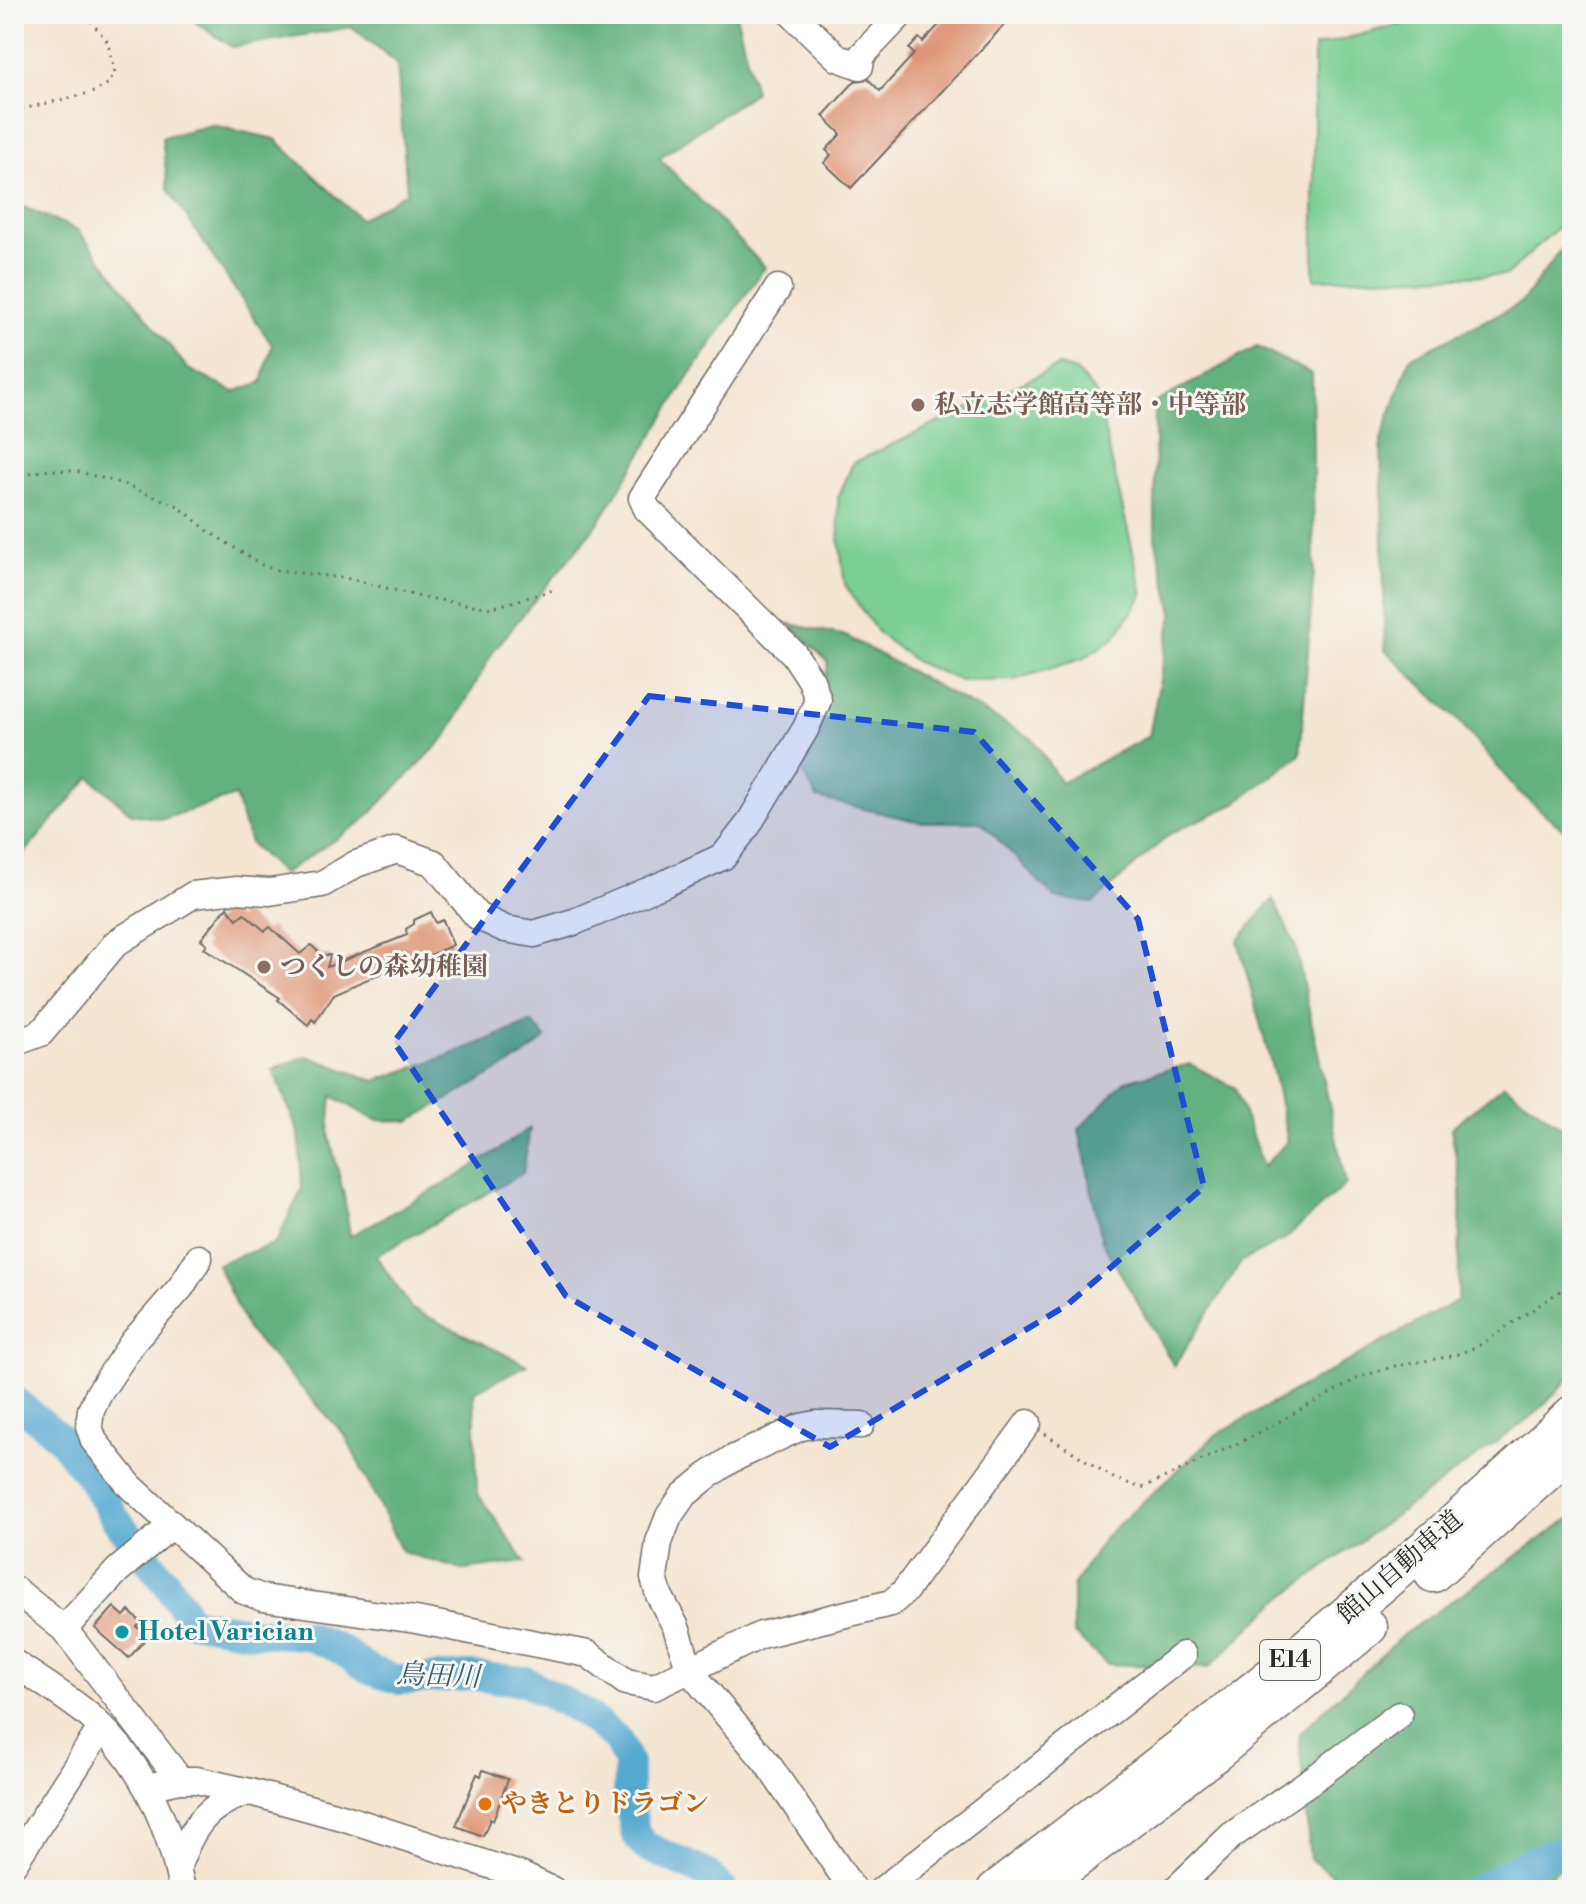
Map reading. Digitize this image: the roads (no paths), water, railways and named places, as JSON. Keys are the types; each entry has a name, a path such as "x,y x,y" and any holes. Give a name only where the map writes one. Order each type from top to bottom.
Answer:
{"highway":[{"name":"館山自動車道","path":"995,1890 1200,1733 1395,1574 1572,1414"},
{"name":"館山自動車道","path":"1037,1890 1229,1743 1412,1592 1572,1450"}],"street":[{"path":"792,14 838,58 860,66 862,55 901,14"},
{"path":"14,1043 41,1033 116,943 193,895 236,890 270,892 322,884 356,864 397,850 434,863 477,916 505,929 534,934 574,922 724,856 756,813 806,728 818,700 811,680 794,654 647,509 642,498 778,288"},
{"path":"199,1258 181,1287 133,1342 99,1393 91,1410 89,1426 94,1441 167,1528 244,1591 263,1598 416,1620 588,1654 626,1682 654,1687 761,1635 891,1603 904,1592 1028,1423"},
{"path":"853,1890 767,1763 690,1671 676,1627 659,1595 654,1578 659,1542 669,1516 683,1496 730,1460 801,1427 816,1424 861,1425"},
{"path":"64,1629 118,1570 167,1528"},
{"path":"14,1589 64,1629 180,1780"},
{"path":"882,1890 1183,1655"},
{"path":"14,1663 82,1710 127,1755 162,1818 180,1878"},
{"path":"1175,1890 1231,1836 1399,1715"},
{"path":"14,1863 101,1728"},
{"path":"147,1787 196,1780 250,1792 520,1875 552,1890"},
{"path":"180,1878 194,1828 209,1811 228,1798 250,1792"}],"waterway":[{"name":"鳥田川","path":"14,1400 59,1437 90,1477 115,1518 171,1589 190,1621 254,1632 305,1635 336,1647 372,1671 400,1680 470,1676 525,1681 583,1712 617,1739 628,1763 628,1794 635,1832 645,1846 707,1874 723,1890"},
{"name":"鳥田川","path":"1477,1890 1535,1860 1572,1848"}],"place":[{"name":"私立志学館高等部・中等部","path":"918,405"},
{"name":"つくしの森幼稚園","path":"264,967"},
{"name":"Hotel Varician","path":"122,1632"},
{"name":"やきとりドラゴン","path":"485,1804"}]}
